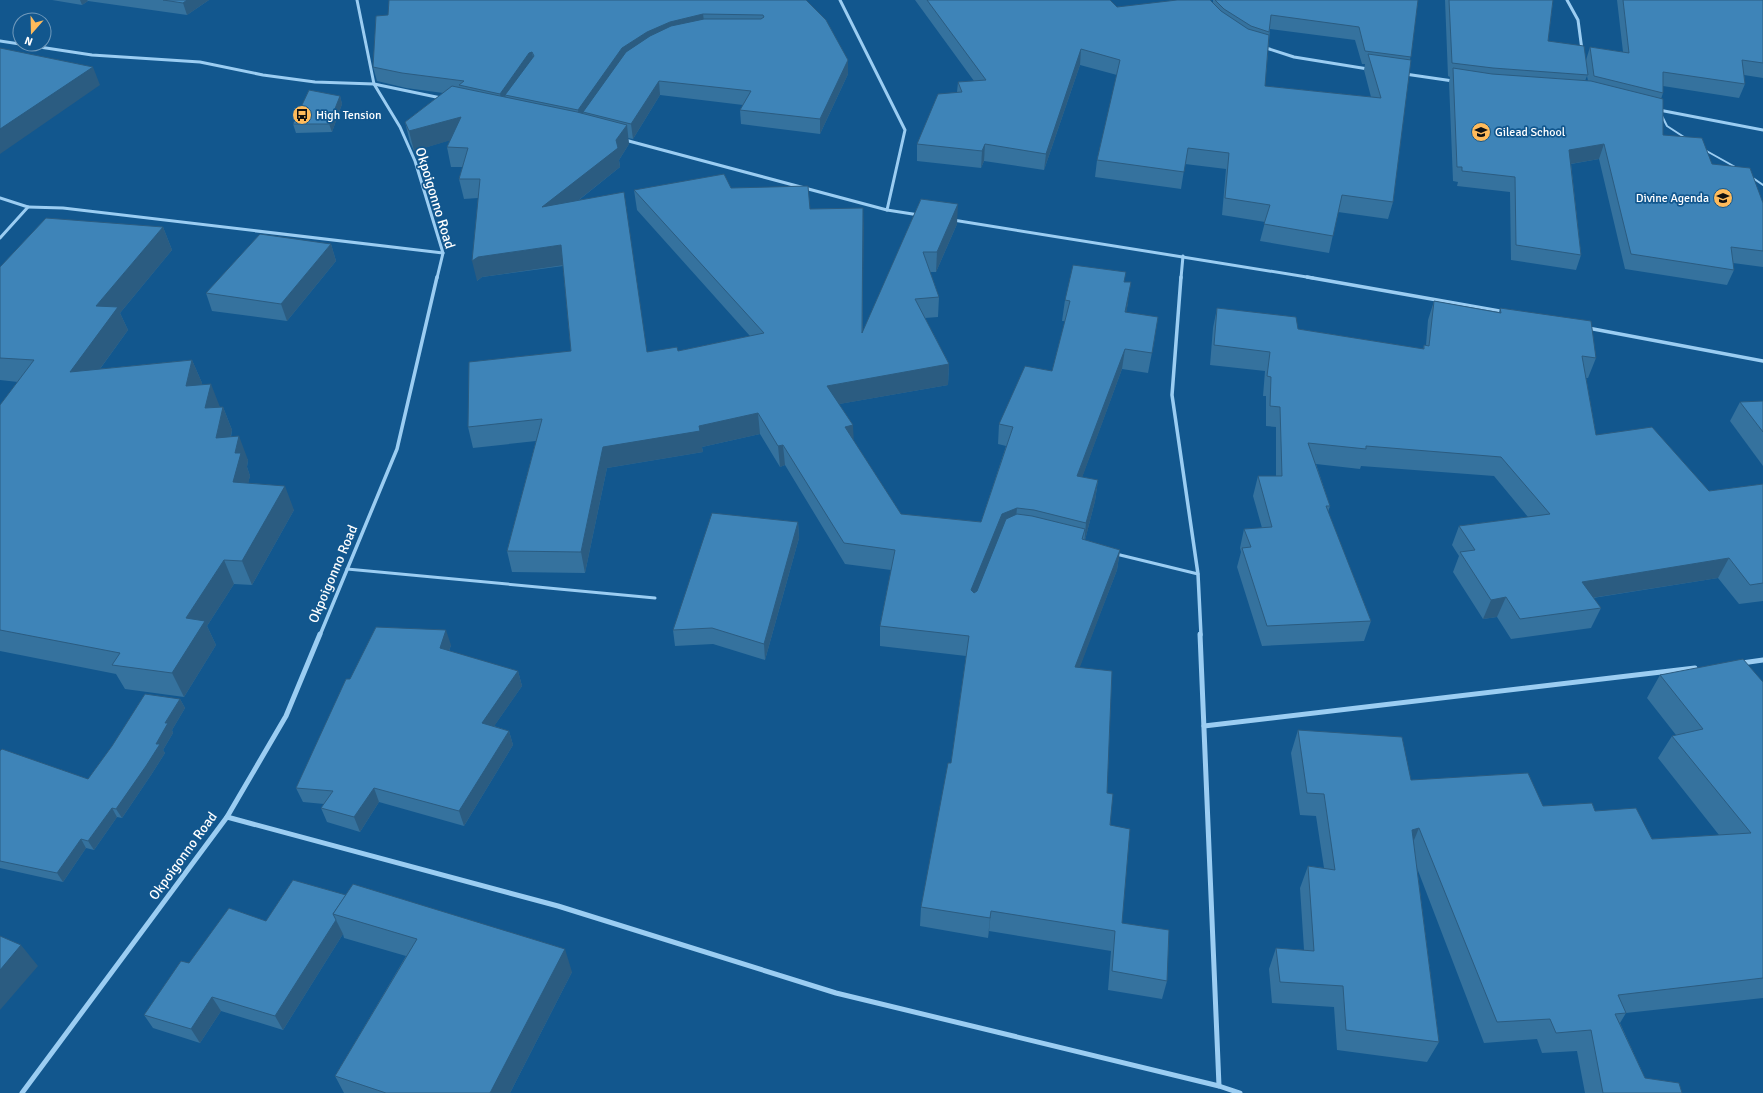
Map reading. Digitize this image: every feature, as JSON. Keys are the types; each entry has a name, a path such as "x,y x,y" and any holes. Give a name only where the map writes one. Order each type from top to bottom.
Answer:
{"street":[{"name":"Okpoigonno Road","path":"22,1093 227,817 286,716 397,449 443,253 415,161 400,126 374,84 357,0"},
{"path":"840,0 905,130 887,210"},
{"path":"1567,0 1578,20 1582,56"},
{"path":"0,41 92,55 200,62 263,75 315,82 374,84 443,99"},
{"path":"1261,46 1294,57 1372,69"},
{"path":"1403,74 1457,81"},
{"path":"1653,109 1763,130"},
{"path":"619,139 887,210 926,216"},
{"path":"0,198 28,207 63,208 443,253"},
{"path":"0,238 28,207"},
{"path":"949,219 1184,256 1392,291 1508,313"},
{"path":"1184,256 1172,395 1198,574 1220,1086"},
{"path":"1585,327 1763,361"},
{"path":"1739,663 1763,660"},
{"path":"1204,726 1700,668"},
{"path":"227,817 558,906 836,993 1220,1086 1240,1093"}],"lane":[{"path":"1661,111 1667,126 1694,143"},
{"path":"1700,147 1741,170"},
{"path":"1748,174 1763,186"},
{"path":"1114,554 1198,574"},
{"path":"347,569 655,598"}],"building":[{"path":"163,0 187,0 183,3"},
{"path":"389,0 806,0 826,20 848,60 820,119 740,110 751,91 659,81 631,124 583,112 626,52 650,36 671,26 704,19 761,19 764,17 763,15 703,14 670,22 647,32 622,48 578,110 505,95 534,56 532,52 529,53 500,94 459,85 464,81 402,73 373,67 376,16 388,15"},
{"path":"927,0 1110,0 1117,7 1177,0 1210,0 1221,11 1248,29 1269,35 1265,86 1381,98 1368,54 1411,60 1393,202 1342,195 1333,236 1264,224 1270,205 1225,198 1229,153 1188,148 1184,172 1097,160 1120,60 1081,49 1046,154 985,144 982,151 917,144 938,94 962,92 958,82 986,80"},
{"path":"1215,0 1418,0 1411,57 1365,51 1359,27 1271,15 1269,32 1251,26 1224,9"},
{"path":"1449,0 1553,0 1548,41 1584,46 1588,75 1493,68 1452,63"},
{"path":"1623,0 1763,0 1763,63 1742,60 1745,84 1663,72 1663,93 1594,76 1590,47 1629,53"},
{"path":"0,48 12,50 12,52 20,52 93,67 0,129"},
{"path":"1453,68 1492,74 1591,81 1663,99 1663,135 1702,138 1712,164 1750,168 1763,203 1763,251 1731,247 1734,270 1631,254 1604,144 1569,150 1581,255 1516,245 1515,177 1462,171 1462,167 1457,167"},
{"path":"452,86 577,112 627,125 616,140 618,148 542,207 624,192 647,352 677,347 678,351 764,333 634,190 724,174 731,188 808,186 810,209 863,208 862,333 921,199 958,204 937,252 923,252 939,297 915,299 949,364 827,386 853,425 845,427 901,514 981,522 1013,427 999,424 1025,366 1052,371 1070,301 1065,300 1073,265 1126,272 1124,282 1131,282 1125,312 1158,317 1152,353 1125,349 1077,476 1098,480 1086,523 1034,510 1017,508 1002,514 971,590 974,593 977,591 1006,519 1017,514 1032,516 1085,529 1082,539 1120,550 1075,667 1112,671 1107,793 1113,794 1110,825 1130,829 1122,923 1169,930 1167,981 1112,971 1115,931 991,911 990,918 921,907 948,763 951,763 969,636 880,626 895,550 844,543 783,445 778,446 758,413 699,426 700,431 603,447 581,552 507,551 542,419 468,427 469,362 571,351 561,245 478,257 472,261 480,179 459,179 468,148 447,147 461,117 409,131 405,122"},
{"path":"309,90 340,96 329,124 293,124"},
{"path":"46,218 163,227 96,306 118,307 70,372 192,360 186,386 211,384 205,408 223,407 216,438 239,436 235,453 241,453 233,482 285,486 242,561 224,560 186,618 205,621 172,673 112,665 120,653 0,630 0,405 34,360 0,358 0,267"},
{"path":"260,234 331,244 281,304 206,293"},
{"path":"1434,301 1501,313 1500,308 1591,321 1596,358 1582,356 1596,435 1652,427 1709,491 1763,484 1763,583 1750,585 1729,558 1582,582 1601,608 1520,619 1506,597 1491,600 1460,552 1475,550 1459,526 1550,514 1501,457 1366,446 1366,449 1308,443 1330,506 1326,506 1371,621 1267,626 1242,548 1251,547 1244,529 1272,527 1258,476 1282,476 1280,407 1270,406 1271,377 1267,376 1270,352 1214,345 1217,308 1296,317 1298,329 1424,349 1424,345 1429,346"},
{"path":"1763,401 1763,432 1740,402"},
{"path":"712,513 798,522 764,644 712,628 673,630"},
{"path":"376,627 446,630 440,648 518,671 482,723 509,731 459,811 374,788 354,817 321,808 333,791 296,788 346,679 350,679"},
{"path":"1743,659 1763,682 1763,978 1618,995 1626,1013 1615,1014 1645,1078 1679,1083 1682,1093 1603,1093 1591,1030 1556,1033 1550,1019 1497,1022 1419,828 1412,830 1439,1042 1346,1030 1343,986 1280,982 1276,948 1314,951 1308,866 1335,870 1324,794 1307,793 1298,730 1402,737 1411,780 1528,773 1543,806 1592,803 1595,811 1636,808 1652,839 1751,833 1672,736 1703,729 1660,675"},
{"path":"145,694 180,699 165,723 168,723 156,744 160,744 116,809 112,808 88,841 81,839 57,873 0,861 0,751 2,749 88,779 112,746"},
{"path":"293,880 346,895 333,914 336,920 275,1016 212,997 191,1029 144,1015 181,961 189,963 229,908 266,921"},
{"path":"353,884 565,949 490,1093 386,1093 335,1076 417,939 333,914"},
{"path":"0,936 21,945 0,970"}],"place":[{"name":"High Tension","path":"302,115"},
{"name":"Gilead School","path":"1481,132"},
{"name":"Divine Agenda","path":"1723,198"}]}
